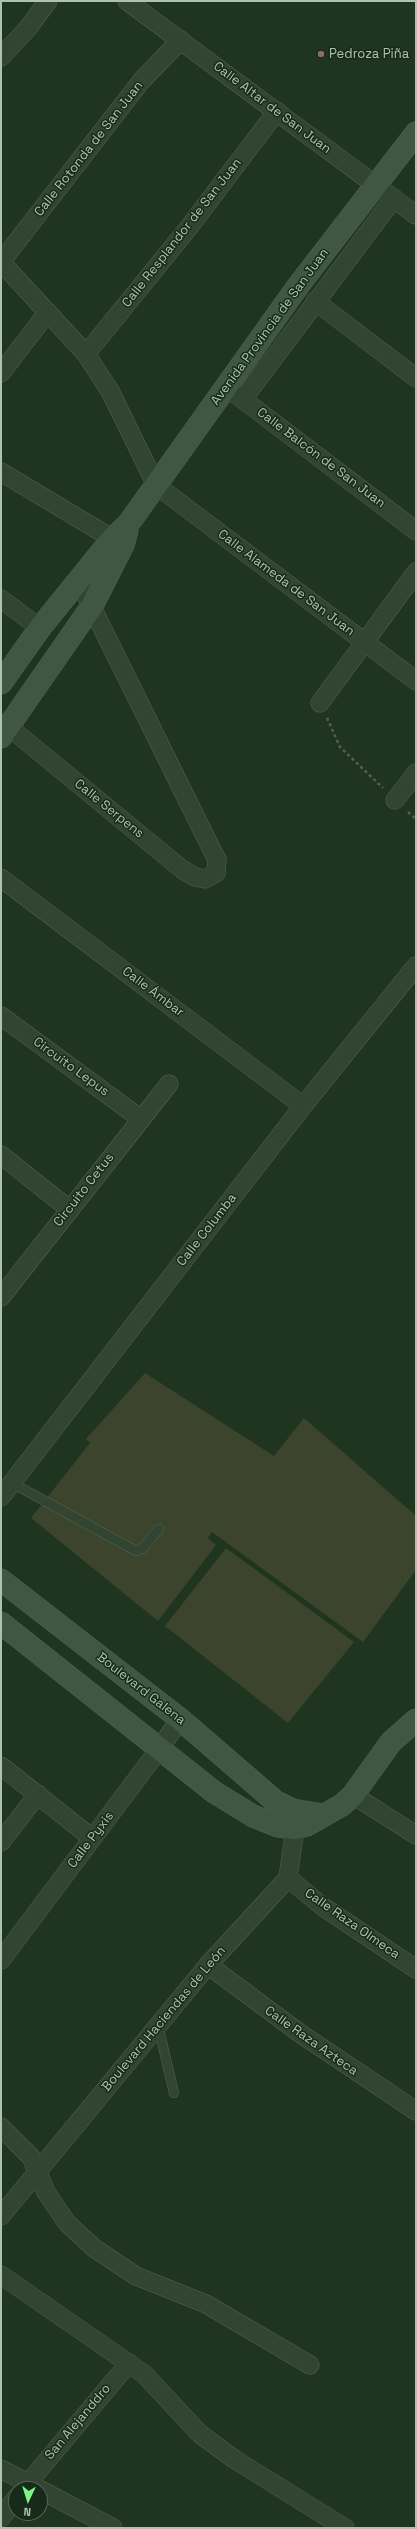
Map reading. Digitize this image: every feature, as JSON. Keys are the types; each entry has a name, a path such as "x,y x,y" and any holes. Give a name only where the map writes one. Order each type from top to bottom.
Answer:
{"street":[{"path":"1,57 28,28 48,1"},
{"name":"Calle Altar de San Juan","path":"127,1 182,40 416,215"},
{"name":"Calle Rotonda de San Juan","path":"1,262 142,80 182,40"},
{"name":"Calle Resplandor de San Juan","path":"86,354 190,226 277,111"},
{"name":"Avenida Provincia de San Juan","path":"118,542 129,523 156,485 234,393 298,286 416,133"},
{"path":"234,393 315,301 394,198"},
{"path":"1,262 86,354 110,391 156,485"},
{"path":"315,301 416,378"},
{"path":"1,374 48,312"},
{"name":"Calle Balcón de San Juan","path":"234,393 416,530"},
{"path":"1,472 118,542"},
{"name":"Calle Alameda de San Juan","path":"156,485 416,681"},
{"path":"1,683 40,628 79,581 118,542"},
{"path":"5,732 92,606 118,542"},
{"path":"320,703 416,572"},
{"path":"79,581 92,606"},
{"path":"1,599 40,628"},
{"name":"Calle Serpens","path":"5,732 183,870 195,877 205,879 213,877 217,868 214,852 92,606"},
{"path":"395,800 416,773"},
{"name":"Calle Ámbar","path":"1,878 303,1106"},
{"name":"Calle Columba","path":"6,1490 303,1106 416,966"},
{"name":"Circuito Lepus","path":"1,1016 141,1119"},
{"name":"Circuito Cetus","path":"1,1297 169,1084"},
{"path":"1,1155 69,1209"},
{"name":"Boulevard Galena","path":"1,1580 180,1719 296,1819"},
{"path":"1,1623 214,1792 269,1824 324,1815 342,1805 353,1795 391,1742 416,1720"},
{"name":"Calle Pyxis","path":"1,1960 160,1748 180,1719"},
{"path":"1,1766 92,1838"},
{"path":"1,1842 38,1794"},
{"path":"353,1795 416,1835"},
{"path":"288,1878 296,1819"},
{"name":"Boulevard Haciendas de León","path":"1,2216 37,2170 208,1965 288,1878"},
{"name":"Calle Raza Olmeca","path":"288,1878 322,1906 416,1969"},
{"name":"Calle Raza Azteca","path":"208,1965 307,2038 416,2112"},
{"path":"1,2127 31,2157 46,2192 67,2223 99,2252 136,2276 206,2304 310,2365"},
{"path":"1,2275 129,2363 163,2393 200,2434 234,2459 344,2528"},
{"name":"San Alejanddro","path":"29,2481 129,2363"},
{"path":"1,2469 18,2481"},
{"path":"48,2497 113,2528"},
{"path":"1,2518 8,2509"}],"lane":[{"path":"6,1490 136,1551 142,1549 159,1528"},
{"path":"158,2025 174,2093"}],"path":[{"path":"320,703 340,747 416,819"}],"green space":[{"path":"145,1373 274,1456 304,1418 416,1516 416,1570 363,1642 212,1532 208,1538 216,1545 158,1621 31,1518 90,1443 86,1439"},
{"path":"226,1548 354,1642 288,1723 165,1626"}],"place":[{"name":"Pedroza Piña","path":"321,54"}]}
